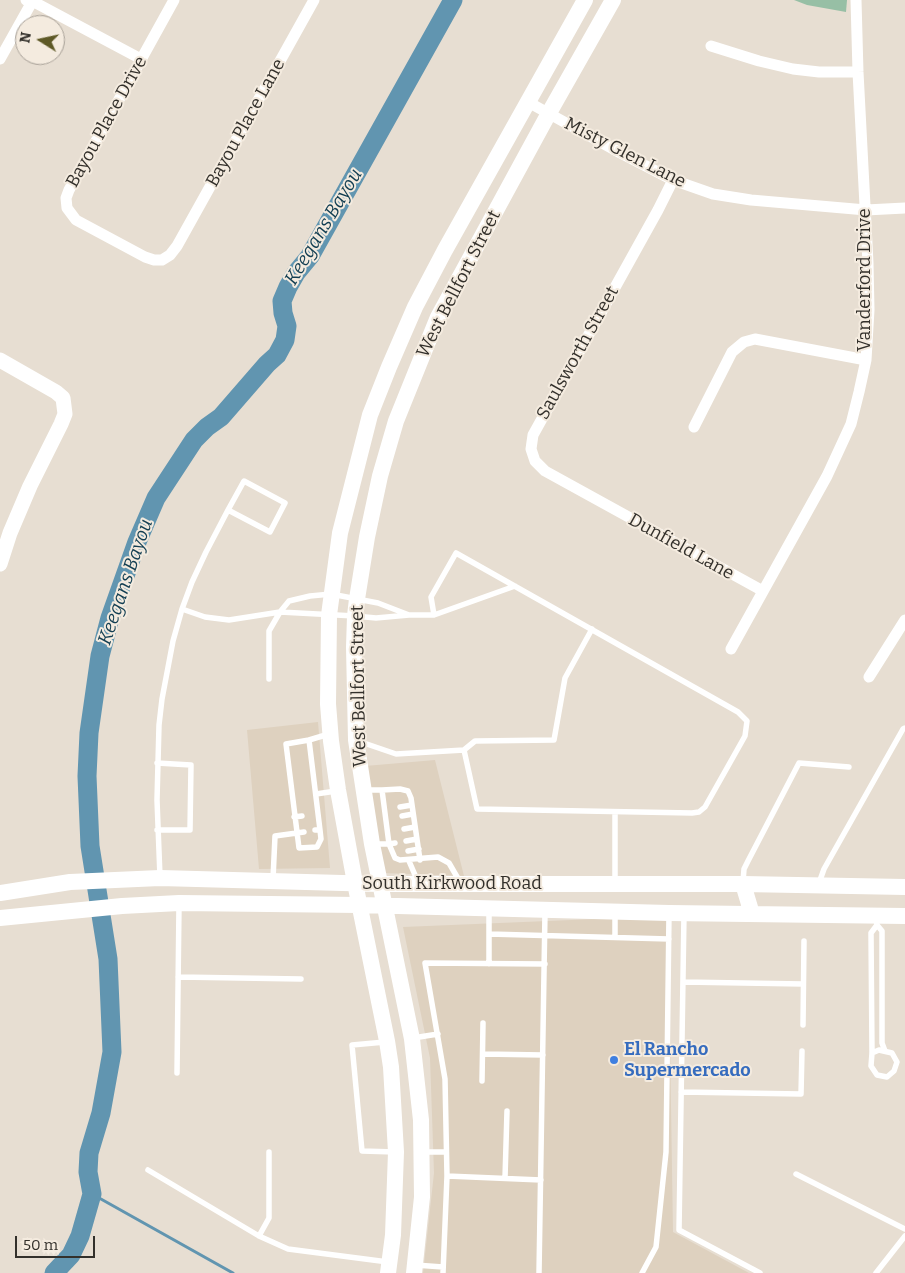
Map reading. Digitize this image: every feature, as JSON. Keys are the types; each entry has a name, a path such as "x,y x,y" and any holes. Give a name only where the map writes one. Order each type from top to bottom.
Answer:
{"main road":[{"name":"West Bellfort Street","path":"389,1267 393,1235 396,1152 393,1096 387,1042 354,883 330,734 328,704 331,594 340,533 370,416 415,307 585,0"},
{"name":"West Bellfort Street","path":"414,1269 422,1197 421,1120 412,1039 379,884 356,740 355,616 357,599 367,537 380,476 396,421 438,317 613,0"},
{"path":"389,367 414,376"},
{"path":"356,469 380,476"},
{"name":"South Kirkwood Road","path":"0,893 70,882 160,878 379,884 743,884 905,887"},
{"path":"178,879 179,904"},
{"path":"615,884 615,911"},
{"path":"743,884 752,914"},
{"path":"875,887 876,920"},
{"name":"South Kirkwood Road","path":"0,918 122,906 179,904 359,905 752,914 876,920 905,916"},
{"path":"387,1042 412,1039"},
{"path":"396,1152 422,1152"},
{"path":"389,1267 414,1269"}],"street":[{"path":"0,58 30,0 141,60"},
{"name":"Bayou Place Drive","path":"174,0 69,190 66,198 66,208 76,220 145,257 162,260 170,255 177,246"},
{"name":"Bayou Place Lane","path":"177,246 314,0"},
{"name":"Vanderford Drive","path":"732,650 763,591 800,528 841,447 851,424 866,360 869,310 856,0"},
{"path":"711,46 793,69 819,72 858,72"},
{"name":"Misty Glen Lane","path":"528,102 613,150 673,180 713,194 751,200 866,210 905,208"},
{"name":"Saulsworth Street","path":"599,501 540,467 535,461 531,449 533,435 673,180"},
{"path":"694,427 732,352 744,342 755,339 866,360"},
{"path":"0,360 56,392 63,398 65,414 30,486 10,533 0,564"},
{"name":"Dunfield Lane","path":"599,501 763,591"},
{"path":"869,677 905,620"}],"lane":[{"path":"160,878 157,830 157,763 162,699 172,641 182,609 192,582 228,510 244,481 285,503 270,532 228,510"},
{"path":"434,615 431,597 456,553 738,712 747,721 745,736 705,807 699,812 615,813 477,810 464,750"},
{"path":"182,609 205,617 229,620 280,612 376,618 434,615 516,586"},
{"path":"269,679 269,632 289,600 331,594 378,603 409,615"},
{"path":"356,740 396,754 464,750 476,741 554,740 565,678 592,629"},
{"path":"818,886 824,869 905,728"},
{"path":"309,740 308,756 318,830 321,839 318,847 299,848 291,790 291,758 286,744 330,734"},
{"path":"743,884 744,869 799,762 849,766"},
{"path":"157,763 191,765 190,830 157,830"},
{"path":"290,775 297,774"},
{"path":"291,790 298,789"},
{"path":"363,790 400,789 408,791 412,805 420,860"},
{"path":"314,794 338,790"},
{"path":"382,790 395,858 410,861 438,857 449,863 462,884"},
{"path":"293,804 300,803"},
{"path":"400,807 412,805"},
{"path":"615,813 615,884"},
{"path":"402,816 413,814"},
{"path":"294,817 302,816"},
{"path":"404,829 415,827"},
{"path":"273,881 275,836 304,832"},
{"path":"406,841 417,839"},
{"path":"372,844 392,843"},
{"path":"408,851 419,849"},
{"path":"410,861 419,884"},
{"path":"177,1073 179,904"},
{"path":"489,909 489,964"},
{"path":"540,1273 545,910"},
{"path":"615,911 615,937"},
{"path":"642,1273 656,1247 666,1152 669,939 677,913"},
{"path":"677,913 683,982 678,1230 760,1273"},
{"path":"876,920 882,931 882,1043 885,1051"},
{"path":"872,1053 885,1051 892,1053 896,1062 894,1071 887,1077 876,1075 871,1066 871,933 876,920"},
{"path":"489,934 669,939"},
{"path":"803,1025 804,941"},
{"path":"414,1269 443,1270 447,1176 445,1080 425,963 545,964"},
{"path":"178,977 301,979"},
{"path":"683,982 803,984"},
{"path":"482,1081 483,1024"},
{"path":"412,1039 438,1034"},
{"path":"387,1042 352,1044 362,1151 396,1152"},
{"path":"681,1092 801,1094 802,1051"},
{"path":"483,1054 543,1055"},
{"path":"505,1178 507,1111"},
{"path":"259,1236 269,1218 270,1152"},
{"path":"422,1152 446,1152"},
{"path":"148,1170 259,1236 288,1249 389,1267"},
{"path":"796,1174 905,1229"},
{"path":"447,1176 541,1180"},
{"path":"876,1273 905,1236"}],"shaded area":[{"path":"318,722 330,868 259,869 247,730"},
{"path":"435,760 464,876 383,873 365,766"},
{"path":"668,916 673,1232 749,1273 423,1273 434,1173 430,1058 403,927"}],"green space":[{"path":"794,0 847,0 846,12 807,5"}],"waterway":[{"name":"Keegans Bayou","path":"54,1273 71,1255 80,1236 92,1194 88,1172 89,1153 101,1113 112,1052 108,959 90,846 87,776 89,733 100,656 110,618 137,542 156,498 194,440 221,417 277,355 285,340 287,326 282,301 288,287 296,273 310,256 453,0"},
{"path":"92,1194 233,1273"}],"place":[{"name":"El Rancho Supermercado","path":"614,1060"}]}
